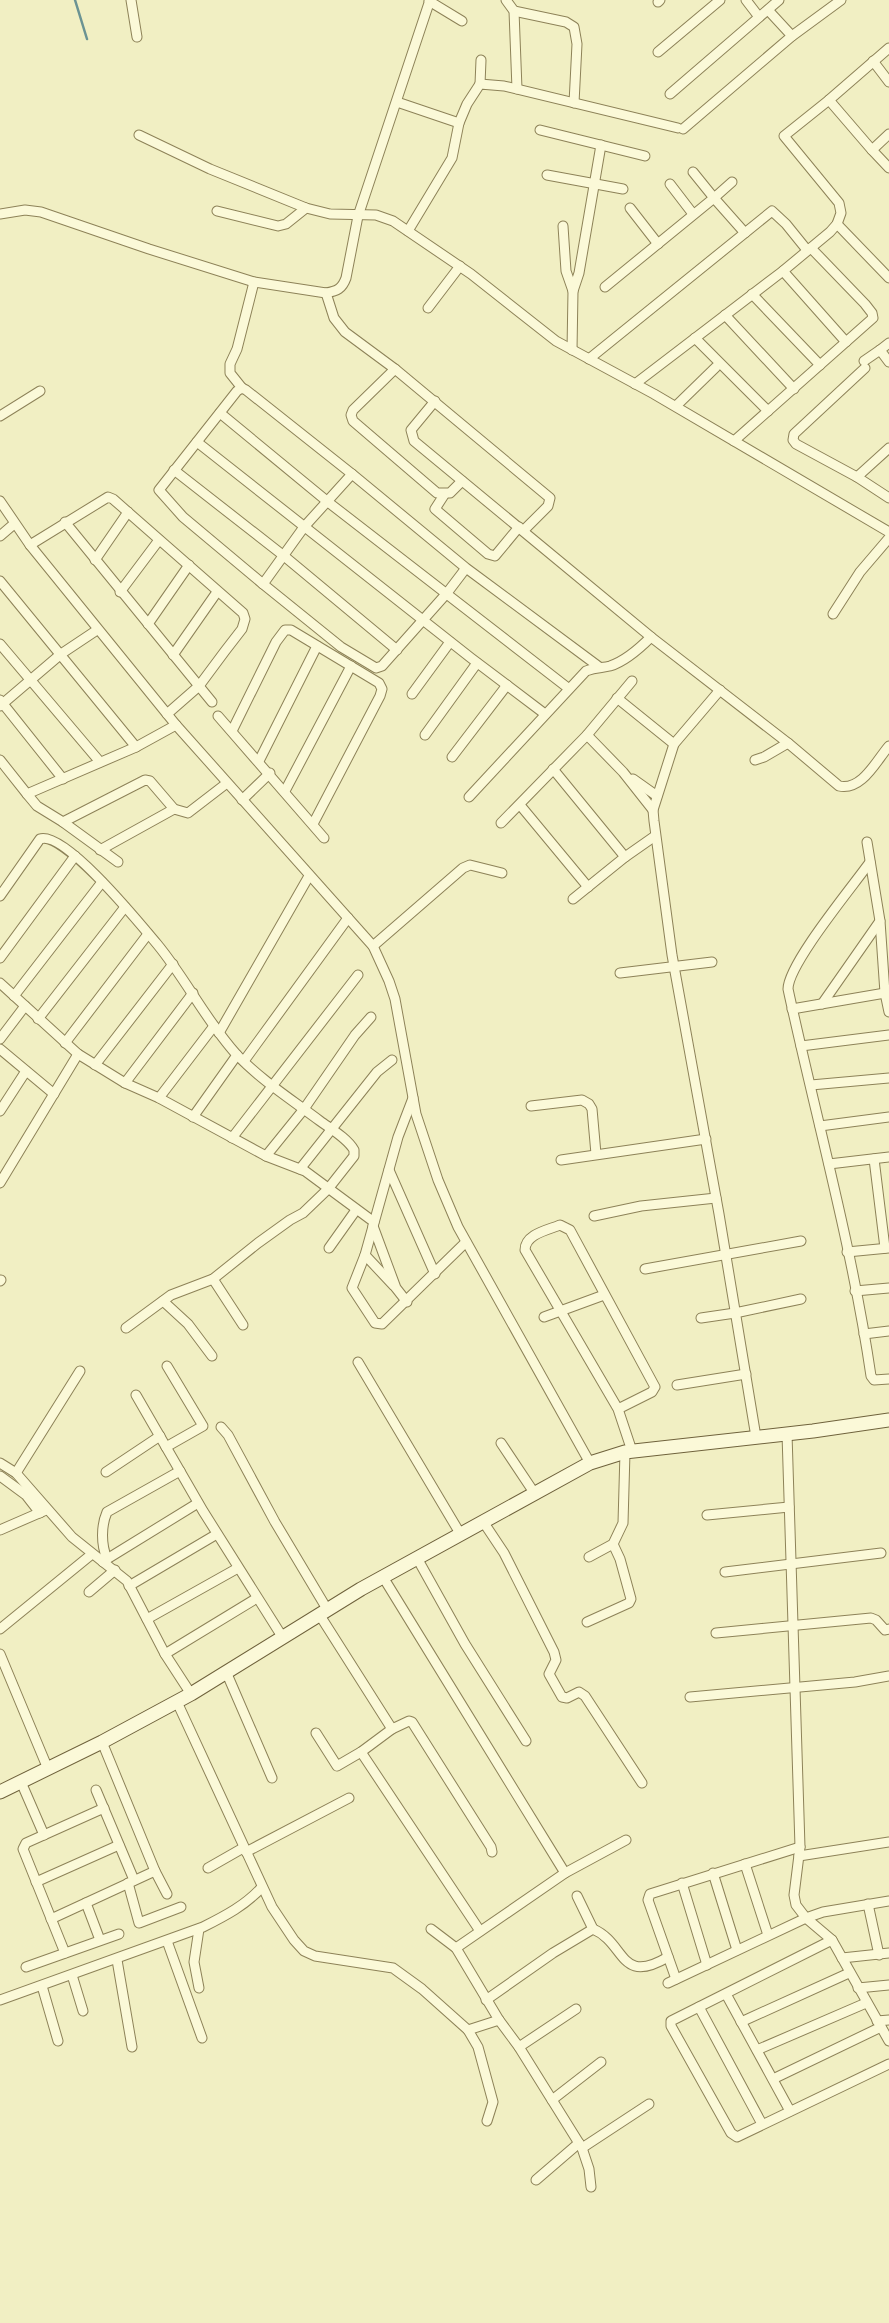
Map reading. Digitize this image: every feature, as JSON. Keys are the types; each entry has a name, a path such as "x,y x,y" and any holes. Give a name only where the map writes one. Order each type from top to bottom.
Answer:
{"main road":[{"path":"0,1792 102,1742 177,1702 227,1674 323,1611 590,1463 628,1451 787,1434 889,1420"}],"street":[{"path":"131,0 137,37"},
{"path":"506,0 514,11 517,89"},
{"path":"658,52 720,0"},
{"path":"746,0 759,17"},
{"path":"670,94 779,0"},
{"path":"480,84 517,89 681,128 792,36 841,0"},
{"path":"0,214 25,210 41,212 149,249 254,282 326,293 343,287 358,216 397,102 429,1 462,21"},
{"path":"768,10 792,36"},
{"path":"514,11 566,22 574,27 577,44 574,103"},
{"path":"635,384 783,271 837,224 841,213 839,202 784,136 829,100 889,48"},
{"path":"408,231 452,158 459,123 467,104 480,84 482,60"},
{"path":"874,61 889,82"},
{"path":"829,100 889,168"},
{"path":"397,102 459,123"},
{"path":"540,130 645,156"},
{"path":"872,150 889,134"},
{"path":"139,135 210,169 306,208 330,214 358,216 376,215 392,221 460,266 510,303 544,332 572,350 676,406 889,532"},
{"path":"572,350 573,291 579,273 601,145"},
{"path":"693,172 745,233"},
{"path":"547,175 622,189"},
{"path":"605,287 732,182"},
{"path":"670,184 693,214"},
{"path":"217,210 278,226 286,224 306,208"},
{"path":"630,208 658,244"},
{"path":"589,359 772,211 873,314 871,321 734,441"},
{"path":"837,224 889,278"},
{"path":"563,226 566,271 573,291"},
{"path":"428,308 460,266"},
{"path":"783,271 846,342"},
{"path":"254,282 236,349 230,364 230,373 242,388 352,474 466,568 598,666"},
{"path":"326,293 334,318 345,332 395,369 550,498 548,506 521,528 495,556 488,554 435,509 444,495"},
{"path":"752,294 820,365"},
{"path":"725,314 794,389"},
{"path":"695,338 768,411"},
{"path":"889,343 880,350 793,436 796,444 857,477 889,498"},
{"path":"880,350 889,362"},
{"path":"676,406 716,367"},
{"path":"395,369 352,410 352,421 437,493 444,495 450,493 462,481"},
{"path":"242,388 237,391 159,490 183,517 341,647 370,666 376,668 382,666 447,594 466,568"},
{"path":"0,416 40,391"},
{"path":"435,402 411,430 411,437 414,441 651,637 788,742 839,786 846,787 859,782 889,746"},
{"path":"220,413 328,502 568,688"},
{"path":"197,442 304,528 545,714"},
{"path":"857,477 889,448"},
{"path":"174,470 284,556 397,650"},
{"path":"263,584 304,528 352,474"},
{"path":"30,545 65,522 108,497 113,499 189,565 217,592 243,613 245,619 242,629 199,686 167,714"},
{"path":"0,501 14,524 30,545 97,630 176,725 373,946 389,980 395,999 416,1114 438,1180 466,1242 590,1463"},
{"path":"95,560 128,512"},
{"path":"65,522 120,592 212,702"},
{"path":"0,536 14,524"},
{"path":"833,614 860,572 889,538"},
{"path":"120,592 159,540"},
{"path":"148,624 189,565"},
{"path":"0,581 136,747"},
{"path":"173,655 217,592"},
{"path":"63,779 1,703 61,654 97,630"},
{"path":"232,731 285,630 291,630 379,683 382,689 313,824"},
{"path":"469,796 568,688 586,671 598,666 610,666 629,656 651,637"},
{"path":"412,694 450,642"},
{"path":"0,644 100,762"},
{"path":"259,761 317,646"},
{"path":"425,735 477,663"},
{"path":"285,791 351,666"},
{"path":"501,823 587,735 632,681"},
{"path":"452,758 507,685"},
{"path":"720,690 674,744 653,810 655,836 673,961 706,1139 756,1437"},
{"path":"617,698 674,744"},
{"path":"218,716 259,761 324,838"},
{"path":"28,794 136,747 176,725"},
{"path":"587,735 623,772 653,810"},
{"path":"755,760 764,757 788,742"},
{"path":"0,760 37,806 63,822 118,862"},
{"path":"553,769 625,857"},
{"path":"623,772 657,796"},
{"path":"242,800 270,774"},
{"path":"63,822 145,780 150,781 174,809 188,813 227,783"},
{"path":"520,805 588,887"},
{"path":"100,850 174,809"},
{"path":"573,899 625,857 655,836"},
{"path":"0,896 40,839 44,838 50,840 75,856 126,907 173,964 216,1030 241,1058 272,1086 352,1146 354,1156 328,1189 309,1209 264,1238 213,1279 171,1295 126,1328"},
{"path":"867,842 880,921 885,993 889,1012"},
{"path":"0,958 75,856"},
{"path":"870,862 801,958 788,981 788,989 800,1046 811,1085 847,1252 864,1334 870,1376 874,1380 889,1379"},
{"path":"373,946 463,868 470,865 502,873"},
{"path":"159,1098 216,1030 309,876"},
{"path":"14,996 102,882"},
{"path":"38,1019 126,907"},
{"path":"193,1117 241,1058 348,918"},
{"path":"822,1004 880,921"},
{"path":"65,1043 148,934"},
{"path":"620,973 673,961 712,962"},
{"path":"96,1065 173,964"},
{"path":"232,1138 358,974"},
{"path":"0,983 78,1054 126,1083 159,1098 266,1156 300,1169 356,1210 374,1224 396,1288"},
{"path":"126,1083 193,993"},
{"path":"792,1009 885,993"},
{"path":"0,1038 25,1006"},
{"path":"266,1156 304,1109 355,1035 370,1017"},
{"path":"800,1046 889,1036"},
{"path":"0,1049 54,1094"},
{"path":"0,1183 2,1173 54,1094 78,1054"},
{"path":"300,1169 377,1072 392,1060"},
{"path":"0,1111 26,1071"},
{"path":"811,1085 889,1078"},
{"path":"413,1097 398,1137 365,1255 352,1288 375,1323 382,1324 407,1302 466,1242"},
{"path":"531,1106 582,1100 589,1104 592,1110 596,1154"},
{"path":"820,1126 889,1118"},
{"path":"561,1160 706,1139"},
{"path":"828,1164 889,1157"},
{"path":"847,1252 887,1248 874,1159"},
{"path":"388,1170 435,1274"},
{"path":"594,1216 641,1206 716,1198"},
{"path":"329,1248 356,1210"},
{"path":"589,1557 613,1544 623,1523 628,1451 618,1409 559,1310 525,1247 531,1238 560,1226 570,1230 655,1389 618,1409"},
{"path":"645,1269 726,1256 801,1241"},
{"path":"365,1255 407,1302"},
{"path":"213,1279 243,1325"},
{"path":"855,1291 889,1288"},
{"path":"544,1317 559,1310 604,1295"},
{"path":"701,1318 736,1313 800,1299"},
{"path":"163,1301 182,1319 212,1356"},
{"path":"864,1334 889,1331"},
{"path":"358,1362 461,1535"},
{"path":"166,1447 203,1426 167,1366"},
{"path":"16,1473 80,1371"},
{"path":"677,1385 746,1374"},
{"path":"136,1394 198,1503 283,1638"},
{"path":"221,1427 228,1435 323,1611 392,1729"},
{"path":"787,1434 799,1851 794,1895 796,1905 806,1918 832,1940 866,2003 889,2041"},
{"path":"106,1472 160,1436"},
{"path":"501,1443 535,1494"},
{"path":"0,1463 16,1473 43,1511"},
{"path":"105,1560 103,1534 104,1521 107,1512 180,1471"},
{"path":"0,1476 26,1495 92,1554 105,1560 127,1581 165,1654 191,1694"},
{"path":"105,1560 198,1503"},
{"path":"707,1515 789,1507"},
{"path":"0,1530 43,1511"},
{"path":"484,1523 504,1553 554,1652 556,1660 549,1675 561,1696 567,1698 579,1692 585,1696 642,1783"},
{"path":"129,1586 217,1534"},
{"path":"587,1622 629,1603 631,1599 620,1559 613,1544"},
{"path":"725,1572 881,1553"},
{"path":"0,1629 92,1554"},
{"path":"417,1558 465,1644 526,1741"},
{"path":"147,1619 238,1568"},
{"path":"89,1592 115,1570"},
{"path":"383,1577 565,1873"},
{"path":"165,1654 257,1598"},
{"path":"716,1633 871,1618 875,1619 885,1630 889,1629"},
{"path":"0,1654 48,1769"},
{"path":"227,1674 272,1778"},
{"path":"690,1697 855,1682 889,1676"},
{"path":"177,1702 262,1887 272,1907 294,1940 304,1951 315,1956 393,1968 422,1989 468,2030 478,2047 493,2102 487,2121"},
{"path":"316,1733 337,1766 361,1752 392,1729 409,1721 412,1722 491,1847 492,1852"},
{"path":"102,1742 155,1871 167,1894"},
{"path":"361,1752 480,1931"},
{"path":"21,1782 44,1835"},
{"path":"96,1790 119,1845 131,1881 139,1923 181,1907"},
{"path":"208,1868 349,1798"},
{"path":"65,1953 22,1849 26,1843 104,1808"},
{"path":"456,1948 565,1873 626,1840"},
{"path":"889,1842 799,1851 713,1873 652,1892 648,1897 668,1957 672,1981 806,1918 823,1912 889,1901"},
{"path":"36,1882 119,1845"},
{"path":"745,1864 768,1935"},
{"path":"51,1919 155,1871"},
{"path":"713,1873 737,1950"},
{"path":"682,1883 707,1964"},
{"path":"0,2000 117,1960 199,1929 227,1915 254,1897 262,1887"},
{"path":"577,1896 593,1929 608,1940 624,1958 638,1968 645,1967 668,1957"},
{"path":"86,1903 100,1940"},
{"path":"868,1904 879,1955"},
{"path":"199,1929 194,1962 199,1988"},
{"path":"431,1929 456,1948 486,2000 519,2046 580,2146 589,2169 591,2187"},
{"path":"486,2000 553,1953 593,1929"},
{"path":"26,1967 119,1934"},
{"path":"832,1940 671,2021 671,2026 730,2133 740,2137 762,2124 889,2064"},
{"path":"167,1941 202,2038"},
{"path":"842,1958 889,1953"},
{"path":"117,1960 132,2047"},
{"path":"741,2022 849,1972"},
{"path":"72,1975 83,2011"},
{"path":"858,1988 889,1985"},
{"path":"42,1986 58,2041"},
{"path":"726,1994 790,2111"},
{"path":"757,2050 866,2003"},
{"path":"699,2007 762,2124"},
{"path":"519,2046 576,2009"},
{"path":"468,2030 499,2020"},
{"path":"773,2080 889,2020"},
{"path":"552,2100 602,2062"},
{"path":"536,2180 580,2146 650,2104"}],"waterway":[{"path":"75,0 87,39"}]}
